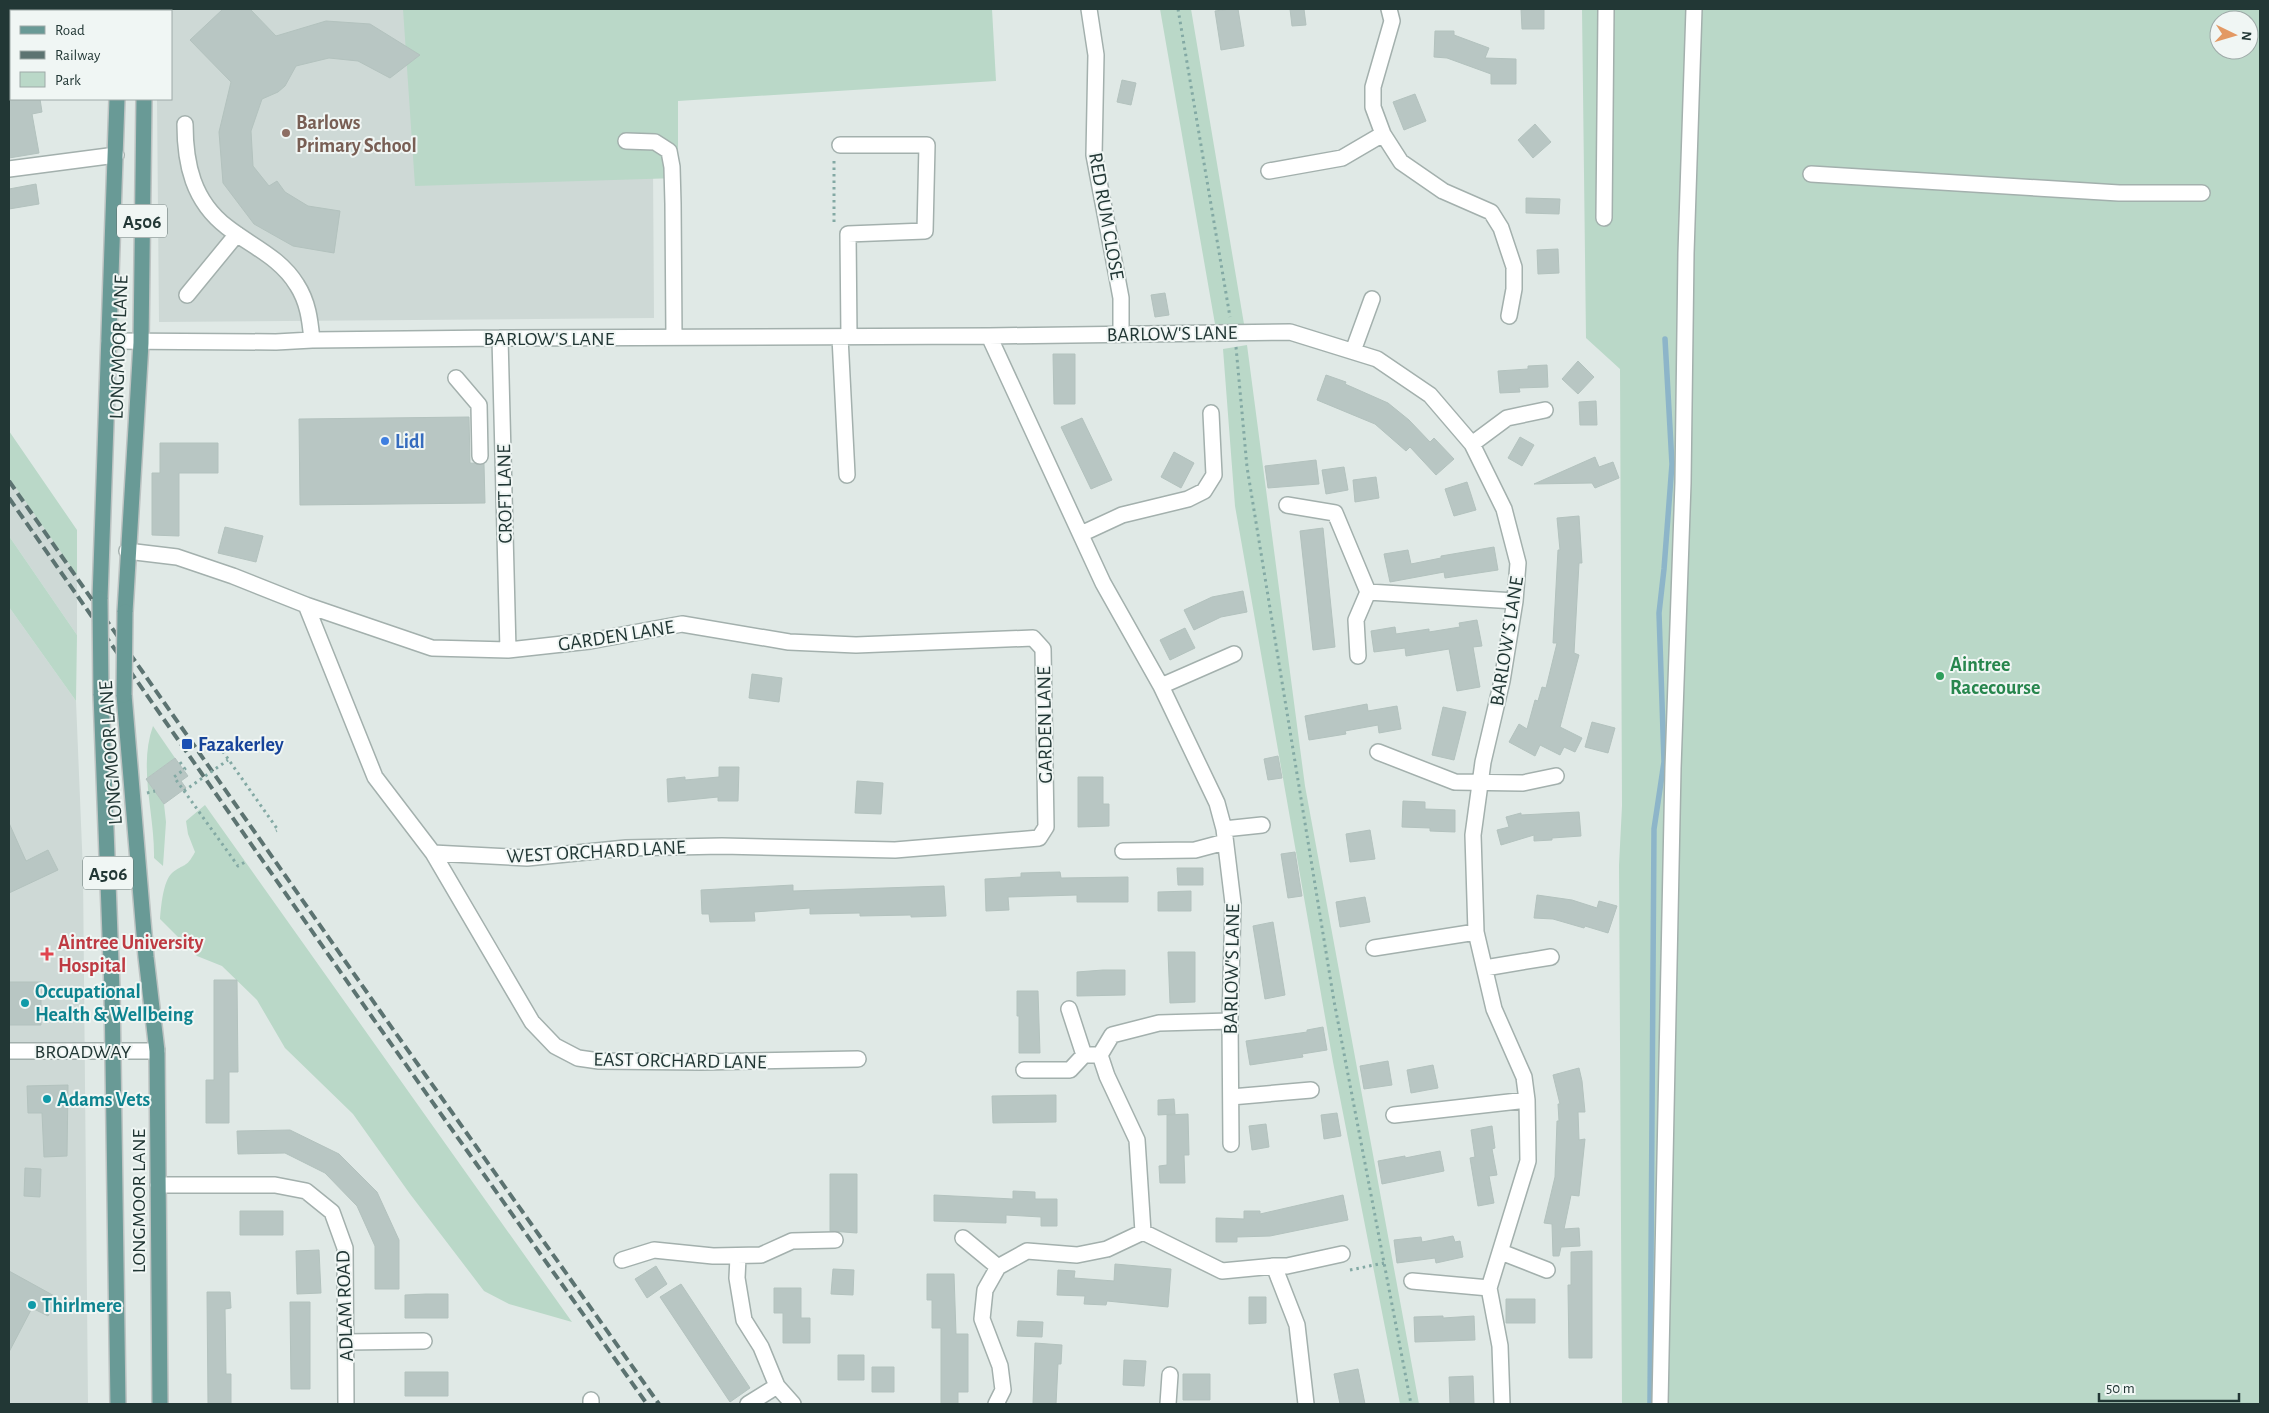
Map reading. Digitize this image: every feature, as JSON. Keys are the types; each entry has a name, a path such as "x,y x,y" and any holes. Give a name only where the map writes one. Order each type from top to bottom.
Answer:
{"main road":[{"name":"LONGMOOR LANE","path":"117,100 100,599 100,694 113,1052 118,1404"},
{"name":"LONGMOOR LANE","path":"144,100 141,342 127,551 124,695 143,918 157,1051 160,1404"}],"street":[{"name":"RED RUM CLOSE","path":"1089,9 1096,55 1094,155 1121,298 1122,334"},
{"path":"1389,9 1392,21 1373,87 1373,107 1382,134 1401,162 1443,191 1491,212 1507,243 1514,267 1514,289 1510,316"},
{"path":"1604,218 1606,9"},
{"path":"1660,1404 1673,768 1683,483 1686,253 1694,9"},
{"path":"185,124 185,152 200,196 213,214 237,234 275,260 297,284 308,308 312,340"},
{"path":"1269,171 1342,158 1382,134"},
{"path":"626,141 655,142 669,151 672,167 673,204 674,337"},
{"path":"840,145 927,145 925,231 848,234 844,336 847,475"},
{"path":"9,169 116,156"},
{"path":"1811,174 2119,193 2202,193"},
{"path":"187,295 237,234"},
{"path":"1353,351 1372,299"},
{"name":"BARLOW'S LANE","path":"109,341 276,342 500,338 989,336 1290,332 1377,359 1430,395 1472,444 1504,509 1518,563 1502,681 1480,782 1473,835 1476,932 1494,1009 1524,1077 1527,1100 1528,1161 1489,1288 1500,1346 1502,1404"},
{"name":"BARLOW'S LANE","path":"989,336 1103,583 1161,686 1217,802 1225,836 1233,903 1230,1022 1231,1144"},
{"name":"CROFT LANE","path":"500,338 508,650"},
{"path":"456,378 479,405 480,456"},
{"path":"1472,444 1507,418 1545,410"},
{"path":"1080,534 1122,515 1188,499 1204,491 1214,475 1211,412"},
{"path":"1287,505 1335,513 1368,592 1356,620 1358,656"},
{"name":"GARDEN LANE","path":"127,551 177,557 233,576 306,605 432,648 508,650 590,641 682,624 789,642 856,645 1032,638 1043,649 1046,827 1039,838"},
{"path":"1368,592 1514,601"},
{"path":"306,605 375,777 433,853"},
{"path":"1161,686 1234,654"},
{"path":"1378,752 1456,782 1523,784 1556,776"},
{"path":"1123,850 1195,850 1225,836 1262,825"},
{"name":"WEST ORCHARD LANE","path":"433,853 527,858 626,848 722,846 895,850 1039,838"},
{"name":"EAST ORCHARD LANE","path":"433,853 532,1022 555,1046 578,1058 598,1061 701,1062 858,1059"},
{"path":"1374,948 1476,932"},
{"path":"1485,968 1551,957"},
{"path":"1069,1009 1084,1055"},
{"path":"1143,1232 1137,1140 1107,1076 1100,1055 1112,1035 1159,1023 1230,1022"},
{"name":"BROADWAY","path":"9,1051 157,1051"},
{"path":"1024,1070 1070,1070 1084,1055 1100,1055"},
{"path":"1231,1097 1311,1090"},
{"path":"1394,1115 1527,1100"},
{"name":"ADLAM ROAD","path":"158,1185 276,1185 306,1191 332,1212 345,1248 346,1404"},
{"path":"1143,1232 1222,1271 1287,1266 1342,1254"},
{"path":"996,1404 1003,1390 1000,1366 982,1319 985,1290 998,1267 1028,1251 1077,1255 1107,1249 1143,1232"},
{"path":"963,1238 998,1267"},
{"path":"622,1260 654,1250 713,1256 761,1256 792,1241 835,1240"},
{"path":"1501,1252 1546,1270"},
{"path":"738,1257 737,1278 744,1320 761,1347 777,1386 793,1404"},
{"path":"1274,1266 1297,1325 1306,1404"},
{"path":"1412,1281 1489,1288"},
{"path":"346,1342 424,1342"},
{"path":"1168,1404 1170,1375"},
{"path":"748,1404 777,1386"}],"path":[{"path":"1178,9 1237,356 1247,467 1334,1001 1411,1404"},
{"path":"840,145 834,144 835,235 848,234"},
{"path":"219,746 278,830 276,831"},
{"path":"184,791 228,760"},
{"path":"180,762 185,769 174,777 238,866 245,862"}],"shaded area":[{"name":"Barlows Primary School","path":"411,9 653,167 654,318 159,322 157,100 172,100 172,10 157,10"},
{"path":"9,478 77,575 77,635 9,536"},
{"name":"Aintree University Hospital","path":"9,607 76,701 83,872 88,1404 9,1404"}],"green space":[{"path":"403,9 992,9 996,81 678,101 678,178 415,186"},
{"path":"1160,9 1191,9 1244,324 1215,324"},
{"name":"Aintree Racecourse","path":"1582,9 2260,9 2260,1404 1622,1404 1619,865 1622,806 1620,369 1586,338"},
{"path":"1247,345 1305,786 1419,1404 1400,1404 1333,1062 1235,506 1223,349"},
{"path":"9,431 77,530 77,575 9,478"},
{"path":"9,536 77,635 76,701 9,607"},
{"path":"153,726 175,758 147,778 147,758"},
{"path":"147,781 164,804 166,822 163,866 154,858 154,841"},
{"path":"205,805 572,1322 509,1304 484,1291 410,1194 353,1114 285,1048 257,1000 222,966 197,956 160,919 166,882 172,873 187,863 195,852 188,834 186,821"}],"building":[{"path":"223,9 250,9 276,36 326,21 370,24 420,55 390,78 358,61 329,58 296,66 285,86 278,92 262,99 251,131 253,166 269,186 277,181 285,192 308,206 340,211 334,253 293,246 254,224 223,183 219,132 231,82 190,40"},
{"path":"1238,9 1244,46 1221,50 1215,11"},
{"path":"1290,9 1304,9 1306,25 1292,26"},
{"path":"1521,9 1544,9 1544,29 1522,29"},
{"path":"1435,31 1454,31 1454,35 1489,48 1485,58 1516,59 1516,84 1491,84 1491,74 1447,58 1434,57"},
{"path":"1122,80 1136,83 1131,105 1117,102"},
{"path":"1415,94 1426,121 1404,130 1393,102"},
{"path":"9,99 40,100 42,112 32,114 39,153 9,158"},
{"path":"1535,124 1551,142 1533,158 1518,140"},
{"path":"36,184 39,204 9,209 9,189"},
{"path":"1526,198 1560,199 1559,214 1526,213"},
{"path":"1558,249 1559,273 1538,274 1537,250"},
{"path":"1165,293 1169,315 1155,317 1151,295"},
{"path":"1053,354 1075,354 1075,404 1054,404"},
{"path":"1578,361 1594,377 1578,394 1562,379"},
{"path":"1547,365 1548,387 1519,388 1520,392 1500,393 1498,371 1528,369 1528,366"},
{"path":"1326,375 1346,382 1345,384 1388,403 1409,420 1430,442 1434,438 1454,459 1436,475 1410,447 1406,451 1375,424 1317,400"},
{"path":"1596,401 1597,425 1580,425 1579,402"},
{"name":"Lidl","path":"469,417 470,463 484,464 485,503 300,505 299,419"},
{"path":"1082,418 1112,480 1091,489 1061,427"},
{"path":"1520,437 1534,445 1522,466 1508,458"},
{"path":"160,443 218,443 218,473 179,473 179,536 152,535 152,473 160,473"},
{"path":"1174,452 1194,463 1181,488 1161,477"},
{"path":"1595,457 1599,467 1613,462 1619,478 1595,488 1592,483 1534,484"},
{"path":"1316,460 1319,484 1268,488 1265,466"},
{"path":"1344,467 1348,490 1326,494 1322,470"},
{"path":"1376,477 1379,498 1355,502 1353,480"},
{"path":"1467,482 1476,510 1454,516 1445,489"},
{"path":"1579,516 1582,563 1579,563 1574,653 1579,655 1560,727 1582,738 1575,752 1564,747 1560,755 1540,745 1535,756 1509,742 1519,724 1527,729 1535,700 1538,701 1542,687 1546,688 1557,643 1553,643 1558,550 1560,550 1557,518"},
{"path":"225,527 263,536 256,562 218,553"},
{"path":"1323,528 1335,647 1313,650 1300,531"},
{"path":"1494,547 1498,570 1445,578 1444,572 1390,582 1384,554 1408,550 1411,564 1441,558 1441,556"},
{"path":"1243,591 1247,612 1221,617 1194,630 1184,610 1212,597"},
{"path":"1477,620 1482,646 1473,647 1480,687 1457,691 1449,649 1406,656 1405,648 1374,652 1371,631 1395,627 1396,634 1429,629 1429,632 1460,627 1459,623"},
{"path":"1185,628 1195,648 1170,660 1160,640"},
{"path":"752,674 782,678 779,702 749,698"},
{"path":"1367,704 1368,711 1397,706 1401,729 1379,733 1378,725 1345,731 1346,734 1309,740 1305,716"},
{"path":"1443,707 1466,712 1454,760 1432,755"},
{"path":"1592,722 1615,728 1608,753 1585,747"},
{"path":"1278,756 1282,778 1268,780 1264,759"},
{"path":"175,758 188,776 181,781 186,788 164,804 146,779"},
{"path":"719,767 739,767 738,801 718,801 718,797 668,802 667,779 685,777 685,780 719,777"},
{"path":"1078,777 1103,777 1103,804 1109,804 1109,826 1078,827"},
{"path":"857,781 883,783 881,814 855,813"},
{"path":"1403,801 1425,802 1425,809 1455,810 1455,832 1430,831 1430,828 1402,827"},
{"path":"1579,812 1581,836 1534,841 1534,835 1501,845 1497,830 1509,827 1506,817 1521,813 1521,815"},
{"path":"9,823 26,861 48,850 58,870 9,893"},
{"path":"1370,830 1375,859 1350,862 1346,834"},
{"path":"1295,852 1302,896 1288,898 1281,854"},
{"path":"1177,868 1203,868 1203,885 1178,885"},
{"path":"1060,872 1061,878 1128,877 1128,902 1077,902 1077,895 1008,897 1009,910 986,911 985,879 1021,877 1021,873"},
{"path":"793,885 793,891 944,886 946,916 860,916 860,913 810,914 810,908 754,912 755,921 710,922 709,914 702,914 701,890"},
{"path":"1191,891 1191,911 1158,911 1158,892"},
{"path":"1537,895 1572,900 1597,908 1599,901 1617,906 1608,933 1553,919 1534,918"},
{"path":"1365,897 1370,922 1340,927 1336,902"},
{"path":"1273,922 1285,995 1265,999 1253,926"},
{"path":"1168,952 1195,952 1195,1002 1170,1003"},
{"path":"1125,970 1125,995 1077,996 1077,972"},
{"path":"214,980 237,980 238,1072 229,1072 229,1123 206,1123 206,1080 214,1080"},
{"name":"Occupational Health & Wellbeing","path":"9,982 41,982 41,1025 9,1025"},
{"path":"1017,991 1038,991 1040,1053 1019,1053"},
{"path":"1323,1027 1327,1050 1302,1054 1303,1057 1250,1065 1246,1041 1307,1032 1307,1030"},
{"path":"1388,1061 1392,1085 1364,1089 1360,1066"},
{"path":"1433,1065 1438,1088 1411,1093 1407,1070"},
{"path":"1579,1068 1585,1112 1578,1112 1579,1140 1585,1139 1579,1196 1571,1195 1564,1229 1579,1228 1580,1246 1561,1247 1559,1256 1553,1256 1552,1224 1544,1223 1555,1177 1557,1121 1559,1121 1558,1104 1560,1104 1553,1075"},
{"name":"Adams Vets","path":"68,1085 67,1156 44,1157 42,1113 28,1113 27,1086"},
{"path":"1056,1095 1056,1122 993,1123 992,1096"},
{"path":"1174,1099 1175,1114 1158,1115 1158,1100"},
{"path":"1337,1113 1341,1136 1324,1139 1321,1115"},
{"path":"1188,1114 1189,1155 1184,1155 1185,1183 1160,1183 1159,1166 1167,1165 1167,1115"},
{"path":"1266,1124 1269,1147 1252,1150 1249,1126"},
{"path":"1492,1126 1495,1148 1492,1149 1497,1175 1489,1176 1494,1203 1478,1206 1470,1158 1475,1157 1471,1130"},
{"path":"290,1130 339,1154 377,1192 399,1240 399,1289 375,1289 375,1246 357,1206 325,1173 285,1153 238,1154 237,1131"},
{"path":"1440,1151 1444,1171 1382,1184 1378,1161"},
{"path":"25,1168 41,1169 40,1197 24,1196"},
{"path":"830,1174 857,1174 857,1233 830,1231"},
{"path":"1013,1191 1035,1192 1035,1199 1057,1199 1057,1226 1041,1226 1041,1217 1006,1215 1006,1223 934,1221 934,1195 1013,1199"},
{"path":"1343,1195 1348,1220 1270,1236 1237,1237 1237,1242 1216,1242 1216,1218 1244,1219 1244,1211 1260,1211 1260,1214"},
{"path":"240,1211 283,1211 283,1235 240,1235"},
{"path":"1453,1236 1455,1242 1460,1241 1463,1257 1436,1263 1435,1258 1397,1263 1394,1240 1421,1237 1422,1242"},
{"path":"319,1250 321,1293 297,1294 296,1251"},
{"path":"1592,1251 1592,1358 1569,1358 1568,1285 1571,1285 1571,1252"},
{"path":"1115,1264 1171,1269 1168,1307 1107,1301 1106,1305 1084,1304 1085,1296 1057,1295 1058,1270 1075,1271 1074,1278 1114,1281"},
{"path":"656,1266 667,1284 647,1298 635,1279"},
{"path":"833,1269 854,1270 853,1295 831,1294"},
{"name":"Thirlmere","path":"9,1271 58,1298 48,1316 32,1308 9,1352"},
{"path":"927,1274 954,1274 956,1334 968,1334 968,1392 958,1392 958,1404 941,1404 941,1328 932,1328 932,1300 927,1300"},
{"path":"681,1284 750,1388 730,1402 660,1297"},
{"path":"774,1288 801,1288 801,1318 810,1318 810,1343 783,1343 783,1313 774,1313"},
{"path":"207,1292 230,1292 231,1308 225,1309 226,1374 231,1374 231,1404 208,1404"},
{"path":"448,1294 448,1318 405,1318 405,1295"},
{"path":"1249,1297 1266,1297 1266,1323 1249,1324"},
{"path":"1506,1299 1535,1299 1535,1323 1506,1323"},
{"path":"290,1302 310,1302 310,1389 291,1389"},
{"path":"1443,1316 1443,1318 1474,1316 1475,1340 1415,1342 1414,1317"},
{"path":"1018,1321 1043,1322 1042,1337 1017,1336"},
{"path":"1035,1343 1062,1345 1061,1364 1058,1364 1056,1404 1033,1404"},
{"path":"838,1355 864,1355 864,1380 838,1380"},
{"path":"1124,1360 1146,1361 1144,1386 1123,1385"},
{"path":"872,1367 894,1367 894,1392 872,1392"},
{"path":"1358,1369 1365,1404 1340,1404 1334,1374"},
{"path":"405,1372 448,1372 448,1396 405,1396"},
{"path":"1183,1374 1210,1374 1210,1400 1183,1400"},
{"path":"1473,1376 1474,1404 1450,1404 1449,1377"}],"waterway":[{"path":"1650,1404 1654,829 1664,762 1659,613 1672,464 1665,339"}],"railway":[{"path":"9,481 380,1011 659,1404"},
{"path":"9,498 372,1017 647,1404"}],"place":[{"name":"Barlows Primary School","path":"286,133"},
{"name":"Lidl","path":"385,441"},
{"name":"Aintree Racecourse","path":"1940,676"},
{"name":"Fazakerley","path":"187,744"},
{"name":"Aintree University Hospital","path":"47,954"},
{"name":"Occupational Health & Wellbeing","path":"25,1003"},
{"name":"Adams Vets","path":"47,1099"},
{"name":"Thirlmere","path":"32,1305"}]}
